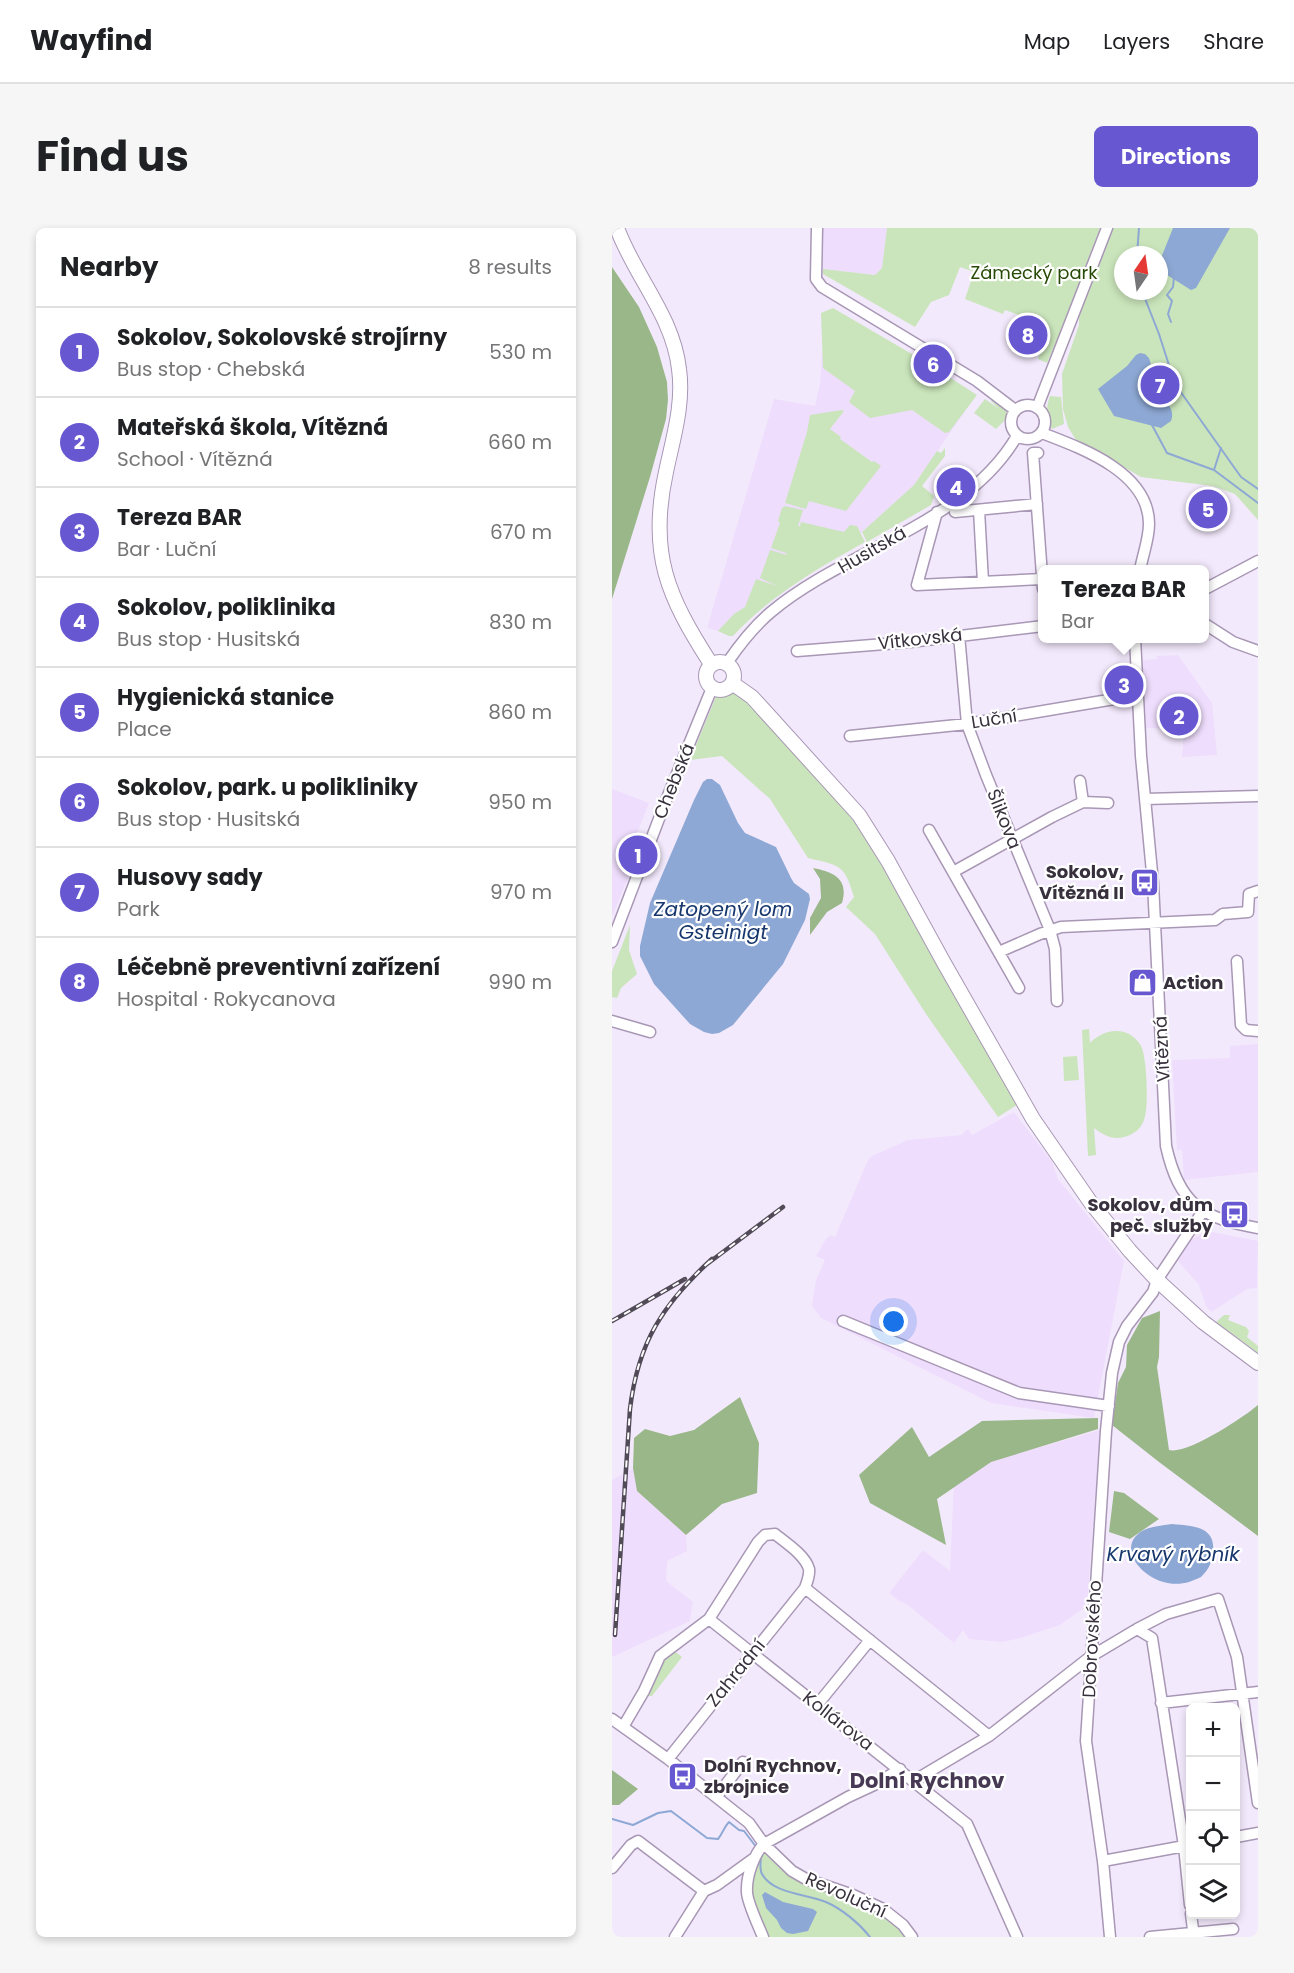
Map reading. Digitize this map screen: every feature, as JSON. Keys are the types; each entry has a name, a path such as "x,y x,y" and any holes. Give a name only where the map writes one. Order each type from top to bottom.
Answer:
{"main road":[{"path":"617,228 657,304 676,350 681,393 662,492 659,521 661,551 668,582 678,610 711,664"},
{"path":"727,663 734,672 732,683 723,690 712,688 706,679 706,671 711,664 727,663"},
{"path":"732,683 752,697 859,815 888,861 1033,1119 1091,1203 1157,1280 1203,1322 1258,1363"}],"street":[{"path":"817,228 816,279 822,287 977,381 1015,410"},
{"path":"1037,408 1107,228"},
{"path":"1026,405 1037,408 1045,420 1042,433 1030,440 1017,436 1012,430 1011,422 1015,410 1026,405"},
{"path":"1042,433 1108,464 1125,475 1139,491 1146,503 1149,523 1141,565"},
{"name":"Husitská","path":"727,663 748,634 782,603 958,498 996,466 1017,436"},
{"path":"1038,453 1033,453 1041,565"},
{"path":"955,512 1037,504"},
{"path":"979,510 983,582"},
{"path":"937,512 917,585 1038,579"},
{"path":"1209,588 1258,561"},
{"name":"Vítkovská","path":"797,651 910,642 1038,627"},
{"path":"1209,627 1233,642 1258,651"},
{"name":"Šlikova","path":"959,635 968,724 1050,930 1055,949 1057,1001"},
{"name":"Vítězná","path":"1135,643 1153,883 1166,1146 1170,1166 1179,1186 1203,1211 1225,1221 1258,1228"},
{"name":"Chebská","path":"612,942 712,688"},
{"name":"Luční","path":"849,736 968,724 1138,695"},
{"path":"1080,781 1083,802"},
{"path":"1146,799 1258,796"},
{"path":"953,872 1083,802 1108,803"},
{"path":"929,830 1019,988"},
{"path":"999,952 1061,927 1215,920 1223,914 1248,912 1249,894 1258,891"},
{"path":"1237,962 1241,1025 1246,1030 1258,1030"},
{"path":"612,1021 650,1032"},
{"name":"Dobrovského","path":"1110,1937 1103,1861 1086,1741 1090,1657 1112,1373 1119,1342 1127,1326 1153,1292 1157,1280 1203,1211"},
{"path":"843,1321 1019,1393 1108,1406"},
{"path":"623,1727 644,1691 660,1656 709,1619 758,1542 765,1535 776,1534 806,1563 809,1575 805,1588 989,1736"},
{"name":"Zahradní","path":"668,1759 805,1588"},
{"path":"915,1780 989,1736 1090,1657 1166,1614 1218,1599 1237,1657 1258,1803"},
{"name":"Kollárova","path":"709,1619 915,1780 967,1824 1017,1937"},
{"path":"1137,1629 1152,1638 1161,1703 1186,1840"},
{"path":"817,1705 870,1640"},
{"path":"1161,1703 1258,1692"},
{"name":"Revoluční","path":"612,1719 717,1796 749,1823 759,1850 782,1862 806,1879 853,1895 882,1910 903,1925 912,1937"},
{"path":"717,1796 743,1762"},
{"path":"675,1937 704,1891 717,1885 759,1850 900,1769"},
{"path":"1240,1836 1258,1833"},
{"path":"612,1868 631,1845 638,1841 704,1891"},
{"path":"1103,1861 1186,1846"},
{"path":"759,1850 746,1893 763,1937"},
{"path":"1192,1919 1194,1935"},
{"path":"1150,1937 1194,1935 1233,1929"}],"shaded area":[{"path":"823,228 887,228 882,268 875,275 823,269"},
{"path":"862,334 972,401 914,485 861,533 718,631 707,628 774,399 815,406 820,384 822,353"},
{"path":"1178,655 1212,703 1217,755 1182,757 1184,729 1146,728 1143,660 1157,659 1157,656"},
{"path":"612,789 649,803 631,849 638,853 612,917"},
{"path":"1258,1044 1258,1172 1184,1180 1182,1150 1177,1150 1172,1060 1230,1058 1230,1046"},
{"path":"1014,1112 1052,1162 1058,1179 1124,1261 1094,1418 991,1403 821,1318 812,1306 816,1280 825,1260 816,1256 830,1235 835,1237 868,1160 872,1156 908,1140 961,1135 968,1129 972,1135"},
{"path":"1207,1231 1258,1241 1257,1288 1247,1289 1211,1312 1206,1306 1199,1285 1178,1261 1191,1240"},
{"path":"1100,1430 1087,1606 1060,1625 1020,1638 1002,1642 969,1639 963,1630 954,1643 908,1605 889,1593 923,1550 950,1571 954,1483 1000,1456"},
{"path":"638,1466 637,1491 686,1535 687,1551 667,1561 666,1581 693,1602 690,1621 612,1657 612,1480"}],"green space":[{"name":"Zámecký park","path":"887,228 1100,228 1047,363 1038,359 1048,326 1005,310 1003,314 965,299 974,272 960,267 949,295 931,302 915,327 823,274 823,269 875,275 882,268"},
{"path":"1113,228 1258,228 1258,520 1235,494 1213,486 1141,477 1076,440 1068,427 1063,409 1062,374 1079,325 1079,316"},
{"path":"612,267 639,307 657,347 667,382 668,400 666,419 650,477 612,599"},
{"path":"833,308 977,395 949,432 945,433 912,410 870,418 849,402 855,391 823,368 821,313"},
{"path":"1050,396 1061,397 1064,424 1052,429 1047,413"},
{"path":"992,397 1008,415 1008,419 1006,414 1007,418 996,429 974,413 985,399 999,409 991,401"},
{"path":"844,411 830,429 841,437 840,439 881,466 846,511 809,501 806,509 785,503 810,415"},
{"path":"945,448 945,456 922,486 934,496 931,505 867,542 862,532 914,485 937,451 941,453"},
{"path":"785,506 803,510 798,526 801,522 844,532 850,525 857,526 865,542 812,573 779,596 733,636 718,631 734,614 745,607 756,579 777,586 760,578 770,550 787,555 771,548 780,523 778,521 782,508"},
{"path":"730,691 742,696 855,820 1020,1103 998,1117 926,1014 875,934 846,907 854,897 844,872 834,865 808,858 770,799 722,756 690,760 717,694"},
{"path":"813,868 838,878 844,895 842,903 827,912 810,935 810,918 821,898 820,879"},
{"path":"630,925 629,950 637,974 621,988 617,998 612,997 612,971"},
{"path":"1089,1029 1090,1043 1102,1034 1116,1031 1136,1039 1143,1052 1147,1094 1146,1114 1139,1129 1127,1136 1116,1138 1104,1135 1094,1128 1096,1155 1088,1156 1082,1030"},
{"path":"1077,1056 1079,1080 1064,1081 1063,1057"},
{"path":"1160,1311 1157,1367 1169,1450 1189,1447 1201,1441 1241,1418 1258,1405 1258,1536 1112,1425 1118,1383 1126,1367 1127,1345 1142,1318"},
{"path":"1224,1315 1230,1315 1228,1320 1246,1327 1249,1331 1247,1337 1258,1346 1258,1353 1216,1322"},
{"path":"740,1397 759,1443 757,1493 722,1504 686,1535 637,1491 633,1468 634,1438 645,1429 670,1436 694,1430"},
{"path":"1098,1418 1098,1429 991,1462 937,1499 946,1545 870,1503 859,1475 912,1427 929,1457 982,1421"},
{"path":"1114,1491 1124,1493 1159,1519 1130,1539 1109,1532"},
{"path":"673,1650 682,1657 652,1696 646,1696 661,1662"},
{"path":"612,1770 638,1789 619,1805 612,1805"},
{"path":"764,1848 781,1868 798,1878 878,1912 892,1920 909,1937 764,1937 751,1893 757,1860"}],"water":[{"path":"1173,228 1230,228 1196,288 1191,290 1168,276 1168,246 1166,246"},
{"path":"1140,353 1149,358 1159,391 1172,412 1171,421 1161,428 1114,416 1098,389"},
{"name":"Zatopený lom Gsteinigt","path":"712,779 720,785 745,833 776,847 794,883 809,894 810,899 805,920 783,964 733,1025 719,1033 712,1034 690,1024 654,984 640,956 640,946 650,903 694,800 703,782"},
{"name":"Krvavý rybník","path":"1172,1524 1197,1527 1212,1539 1211,1563 1200,1578 1174,1584 1160,1581 1147,1574 1132,1555 1131,1544 1137,1535 1149,1528"},
{"path":"765,1892 783,1902 817,1912 808,1931 793,1934 781,1928 766,1908 762,1895"}],"waterway":[{"path":"1138,246 1139,228"},
{"path":"1171,322 1168,314 1172,301 1167,295 1173,287 1174,277"},
{"path":"1146,300 1175,384 1241,477 1258,489"},
{"path":"1152,425 1167,453 1214,470"},
{"path":"1221,448 1214,470 1258,503"},
{"path":"612,1819 633,1825 658,1813 671,1811 707,1838 718,1839 729,1822 744,1831 757,1848"},
{"path":"761,1855 761,1872 767,1881 782,1890 832,1905 850,1917 870,1937"}],"railway":[{"path":"707,1264 783,1207"},
{"path":"615,1635 630,1409 639,1364 656,1326 667,1309 712,1259"},
{"path":"612,1321 685,1279"}],"place":[{"name":"Léčebně preventivní zařízení","path":"1028,335"},
{"name":"Sokolov, park. u polikliniky","path":"933,364"},
{"name":"Husovy sady","path":"1160,385"},
{"name":"Sokolov, poliklinika","path":"956,487"},
{"name":"Hygienická stanice","path":"1208,509"},
{"name":"Tereza BAR","path":"1124,685"},
{"name":"Mateřská škola, Vítězná","path":"1179,716"},
{"name":"Sokolov, Sokolovské strojírny","path":"638,855"},
{"name":"Sokolov, Vítězná II","path":"1145,882"},
{"name":"Action","path":"1142,983"},
{"name":"Sokolov, dům peč. služby","path":"1234,1215"},
{"name":"Dolní Rychnov, zbrojnice","path":"683,1776"}],"district":[{"name":"Dolní Rychnov","path":"927,1781"}]}
